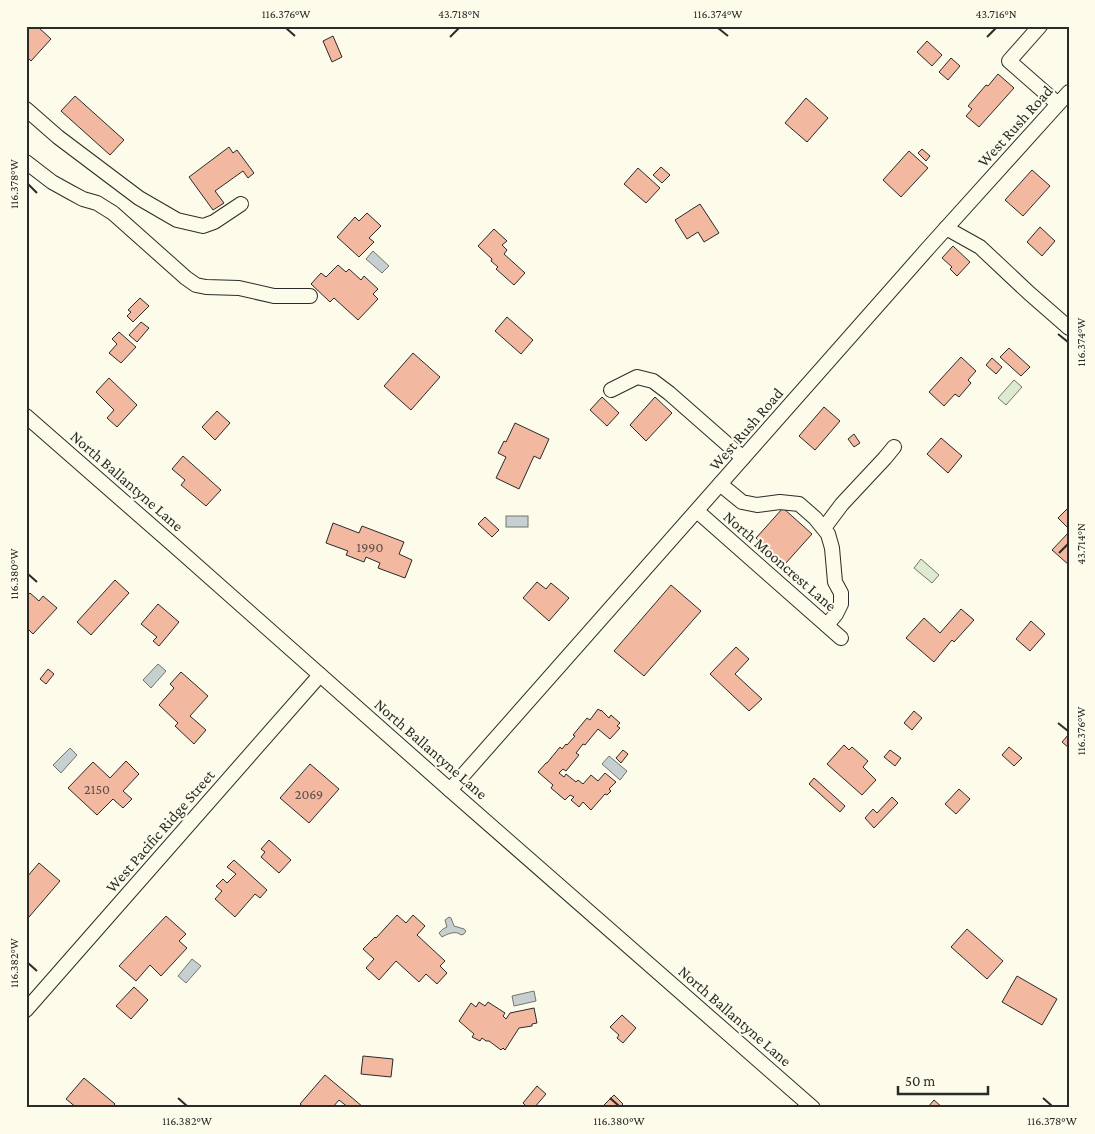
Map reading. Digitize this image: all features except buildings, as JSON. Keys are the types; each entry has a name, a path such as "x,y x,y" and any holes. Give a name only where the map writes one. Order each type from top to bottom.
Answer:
{"street":[{"path":"1040,26 1010,62 1058,104"},
{"name":"West Rush Road","path":"450,790 946,228 1069,92"},
{"path":"26,109 139,198 178,220 203,226 214,222 241,204"},
{"path":"26,162 52,182 83,199 97,203 113,213 196,285 239,288 274,296 310,296"},
{"path":"946,228 980,247 1069,328"},
{"path":"611,390 637,377 653,381 669,392 743,458"},
{"name":"North Ballantyne Lane","path":"26,416 813,1108"},
{"path":"824,528 842,504 894,447"},
{"path":"720,484 742,502 757,506 780,502 799,504 824,528 832,548 835,582 841,593 841,604 827,625"},
{"name":"North Mooncrest Lane","path":"697,511 841,638"},
{"name":"West Pacific Ridge Street","path":"26,1010 320,674"}],"green space":[{"path":"1014,380 1022,387 1006,405 998,398"},
{"path":"921,559 939,575 932,583 914,568"}],"shaded area":[{"path":"373,251 389,266 382,273 366,259"},
{"path":"506,516 528,516 528,527 506,527"},
{"path":"158,664 166,671 151,688 143,680"},
{"path":"70,748 77,755 61,773 53,765"},
{"path":"609,756 627,771 620,780 602,764"},
{"path":"449,917 454,926 466,931 464,934 452,933 442,937 439,933 447,927 445,920"},
{"path":"192,959 201,966 186,983 178,976"},
{"path":"534,991 536,1001 514,1006 512,996"}]}
